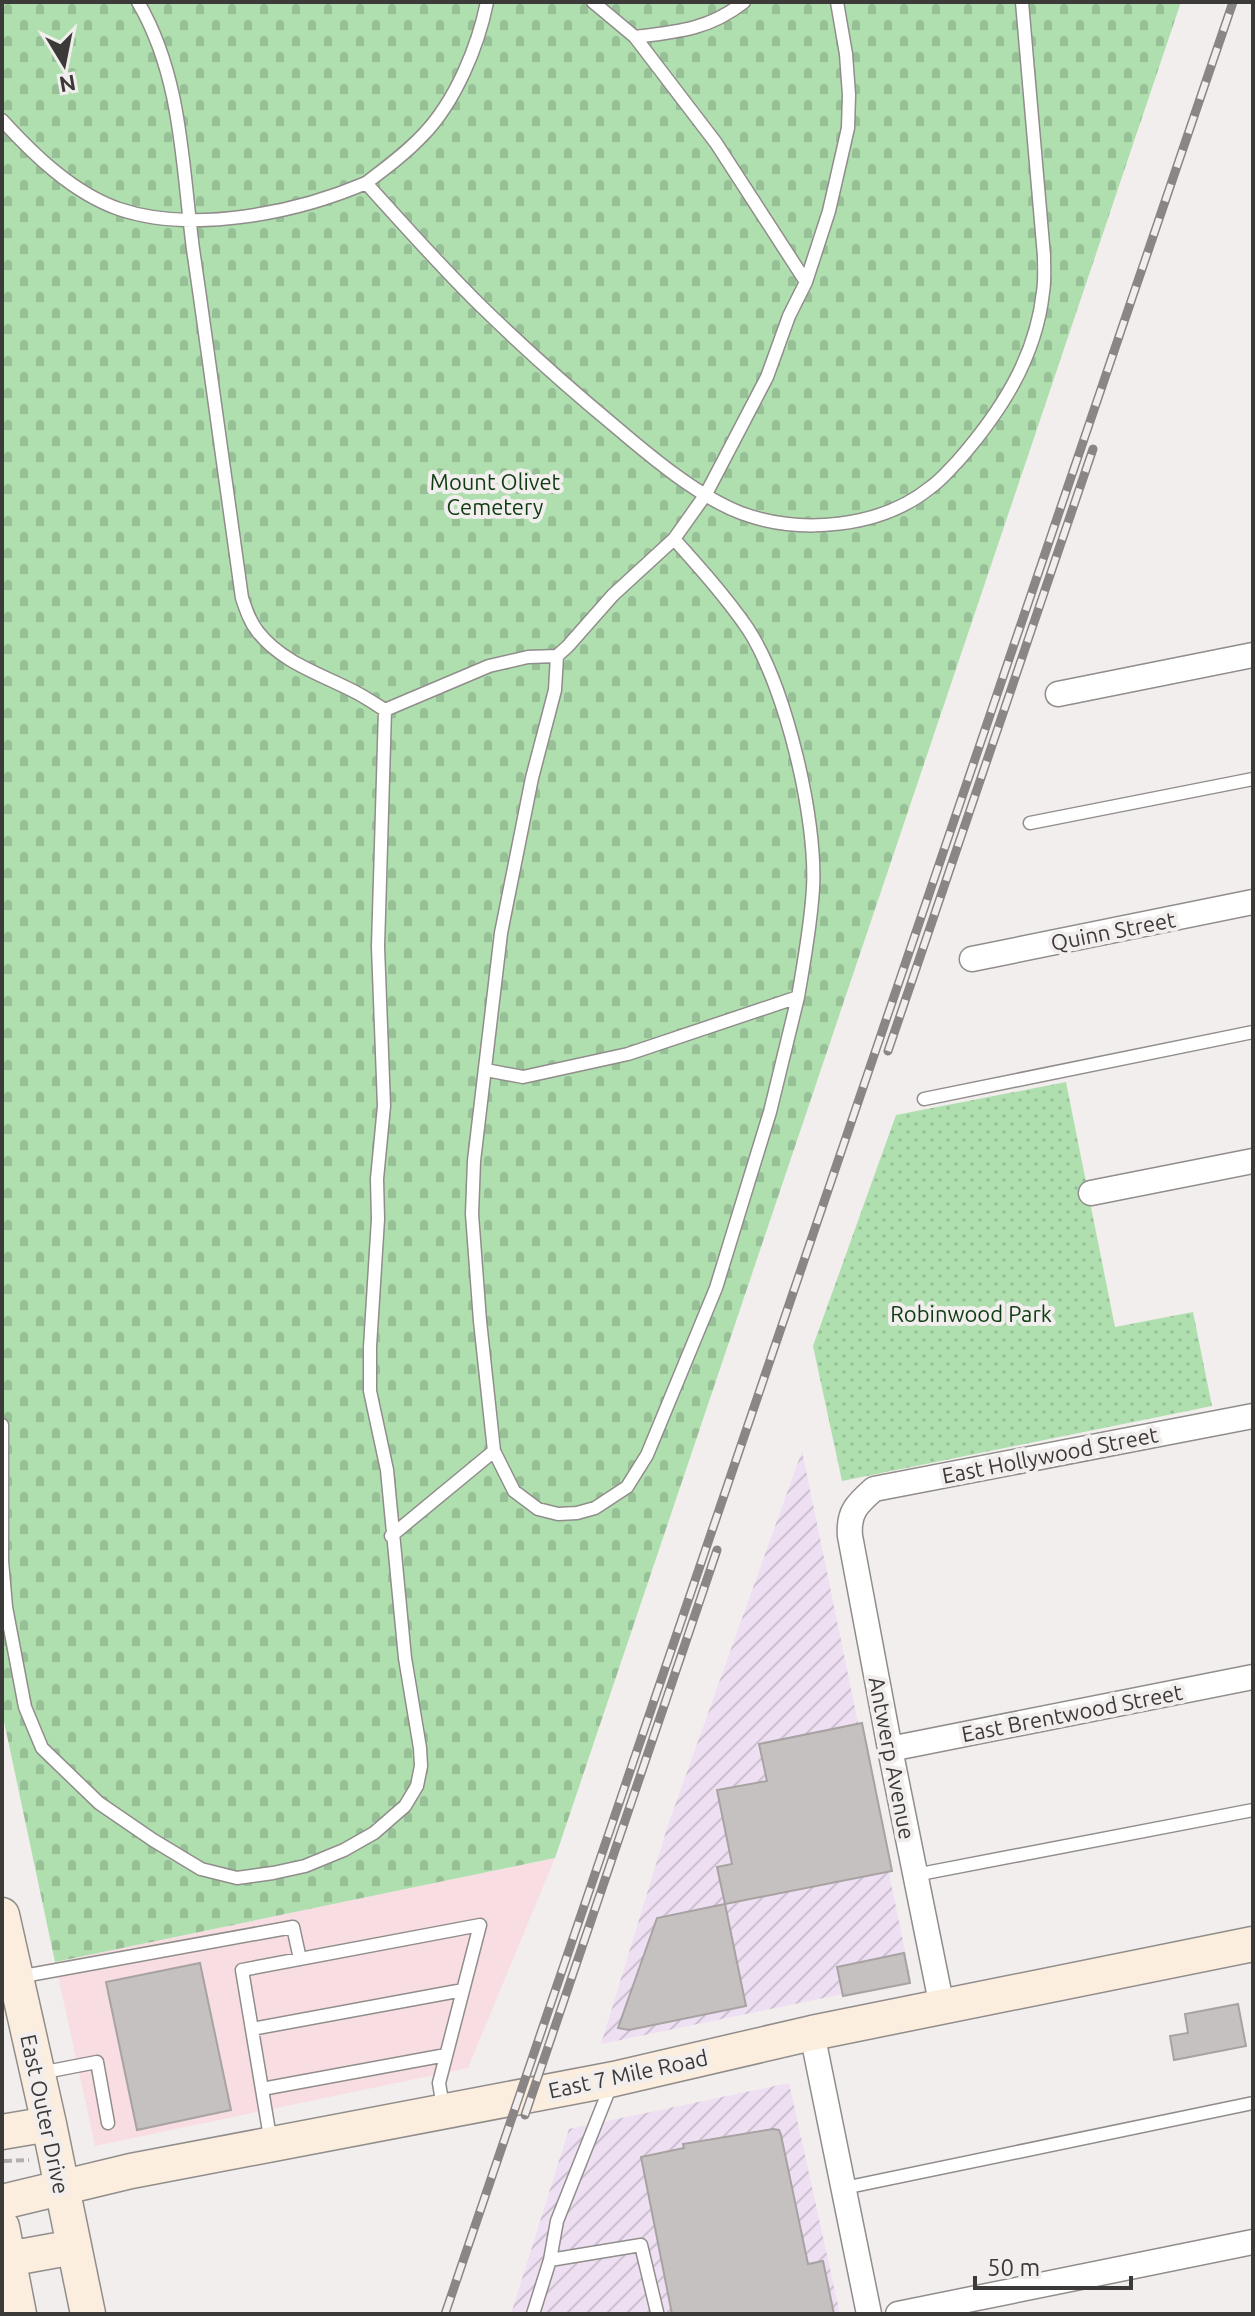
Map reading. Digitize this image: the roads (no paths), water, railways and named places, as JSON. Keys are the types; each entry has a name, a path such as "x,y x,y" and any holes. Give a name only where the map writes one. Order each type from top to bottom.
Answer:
{"street":[{"path":"1058,694 1253,655"},
{"name":"Quinn Street","path":"972,959 1253,902"},
{"path":"1091,1193 1253,1161"},
{"name":"East Hollywood Street","path":"855,1509 874,1489 1253,1416"},
{"name":"Antwerp Avenue","path":"855,1509 849,1524 850,1536 942,2007"},
{"name":"East Brentwood Street","path":"890,1749 1253,1677"},
{"name":"East Outer Drive","path":"2,1915 9,1986 36,2069 88,2314"},
{"name":"East 7 Mile Road","path":"2,2202 131,2171 614,2079 812,2033 1253,1944"},
{"path":"812,2033 869,2314"},
{"path":"3,2147 49,2124"},
{"path":"898,2314 1253,2242"},
{"path":"19,2314 5,2243 74,2247"}],"lane":[{"path":"138,2 155,37 178,116 189,219 242,598 258,633 281,653 385,710"},
{"path":"2,120 46,163 99,200 119,209 156,218 189,219 230,219 272,212 335,196 366,183 397,160 425,133 456,89 483,25 487,2"},
{"path":"593,2 635,37 716,143 806,282"},
{"path":"635,37 680,31 714,22 744,2"},
{"path":"674,539 749,631 775,687 796,757 810,820 814,885 808,938 798,997 770,1112 716,1288 639,1471 627,1487 595,1508 558,1514 538,1509 514,1491 494,1451 480,1321 472,1214 474,1161 501,933 532,778 555,690 557,656 613,595 674,539 706,494 767,377 789,316 806,282 829,211 848,128 846,54 837,2"},
{"path":"366,183 483,308 569,388 650,456 706,494 741,512 777,522 846,522 881,514 932,487 977,439 1011,390 1038,323 1044,291 1044,256 1022,2"},
{"path":"385,710 489,666 528,657 557,656"},
{"path":"2,1425 2,1561 6,1607 25,1707 42,1748 99,1803 201,1869 237,1878 305,1866 344,1850 374,1833 405,1806 417,1786 421,1766 420,1748 405,1658 387,1470 370,1391 377,1179 384,1106 378,947 385,710"},
{"path":"1030,823 1253,779"},
{"path":"486,1070 523,1077 628,1054 798,997"},
{"path":"924,1099 1253,1032"},
{"path":"391,1536 494,1451"},
{"path":"915,1875 1253,1810"},
{"path":"271,2143 242,1970 480,1925 439,2083 444,2111"},
{"path":"9,1986 293,1927 300,1959"},
{"path":"252,2029 463,1990"},
{"path":"262,2089 446,2055"},
{"path":"36,2069 97,2062 108,2123"},
{"path":"533,2314 550,2260 557,2221 614,2079"},
{"path":"844,2188 1253,2103"},
{"path":"550,2260 641,2245 657,2312"}],"railway":[{"path":"445,2314 1233,2"},
{"path":"888,1051 1093,449"},
{"path":"525,2115 717,1550"}],"park label":[{"name":"Mount Olivet Cemetery","path":"495,494"},
{"name":"Robinwood Park","path":"971,1314"}]}
